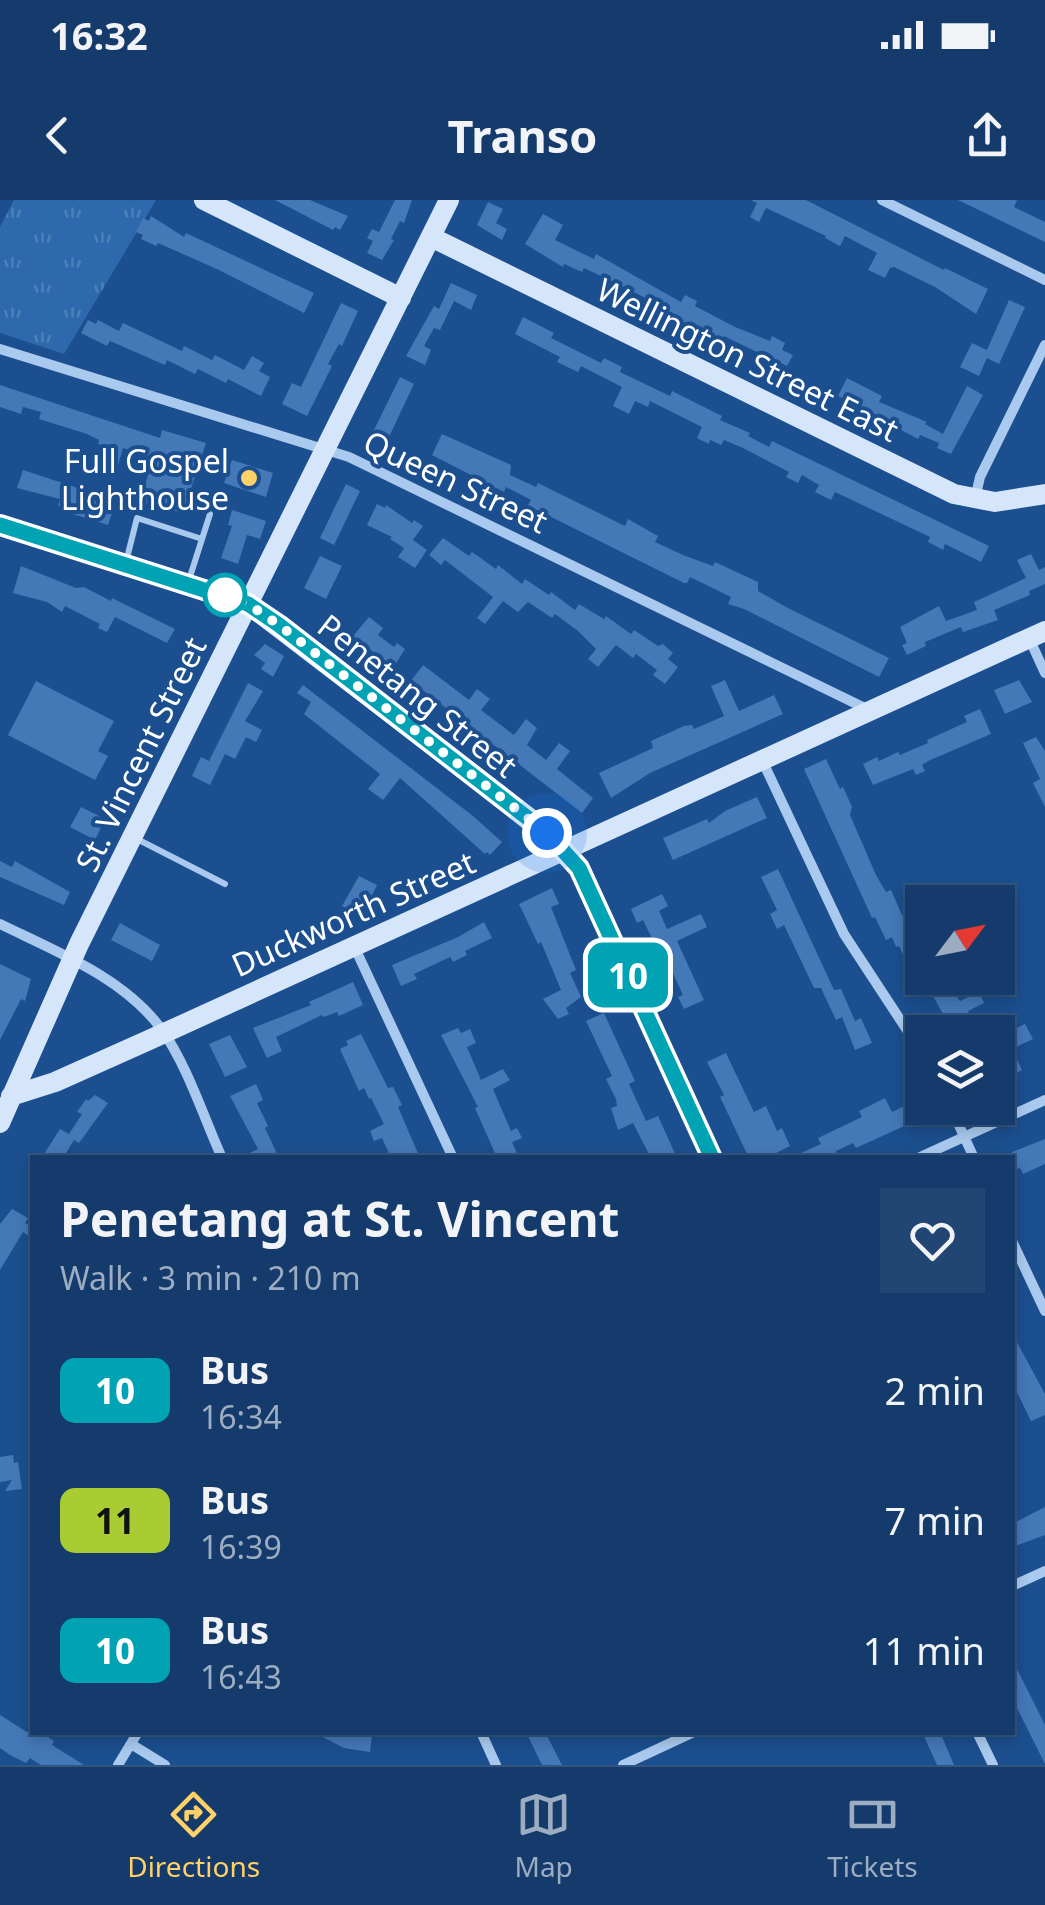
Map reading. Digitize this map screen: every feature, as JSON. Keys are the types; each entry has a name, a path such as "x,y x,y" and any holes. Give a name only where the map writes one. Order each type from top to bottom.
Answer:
{"main road":[{"path":"204,200 400,298"},
{"name":"St. Vincent Street","path":"0,1122 72,960 449,200"},
{"name":"Wellington Street East","path":"432,237 954,494 996,502 1045,494"},
{"name":"Penetang Street","path":"0,526 248,604 533,822 563,851"},
{"name":"Duckworth Street","path":"11,1096 55,1082 164,1033 1037,634"}],"street":[{"path":"882,200 1045,280"},
{"path":"974,500 980,478 1045,345"},
{"name":"Queen Street","path":"0,349 349,457 870,711"},
{"path":"1037,634 1045,673"},
{"path":"762,760 844,934 905,1027"},
{"path":"563,851 579,868 711,1155"},
{"path":"0,924 72,960 151,1016 164,1033 221,1155"},
{"path":"354,946 452,1155"},
{"path":"924,1155 1045,1100"},
{"path":"959,1125 973,1155"},
{"path":"1015,1247 1045,1311"},
{"path":"1015,1585 1045,1571"},
{"path":"118,1765 136,1735"},
{"path":"482,1735 496,1765"},
{"path":"623,1765 688,1735"},
{"path":"979,1735 992,1765"},
{"path":"131,1744 165,1765"}],"lane":[{"path":"188,584 210,514"},
{"path":"125,565 137,518 202,540"},
{"path":"133,837 225,884"}],"green space":[{"path":"14,200 156,200 64,354 0,333 0,227"}],"building":[{"path":"275,200 310,200 348,216 340,230 333,230"},
{"path":"395,200 412,200 404,223 400,221 382,260 367,253 373,241 367,238 372,229 379,232"},
{"path":"751,200 806,200 988,289 976,314 935,287 894,267 885,278 868,270 877,253 845,236 840,246 766,208 759,222 750,217 757,203"},
{"path":"958,200 1017,200 1014,207 1045,222 1045,242"},
{"path":"488,202 503,209 496,223 507,229 502,240 477,225"},
{"path":"543,214 563,225 555,240 594,259 596,254 681,302 685,295 697,301 695,306 735,327 785,343 782,350 793,355 787,366 777,361 774,367 760,360 763,355 724,336 722,341 714,338 656,310 659,305 620,285 584,268 582,272 564,264 563,267 525,244"},
{"path":"151,216 184,237 186,233 314,293 304,313 219,270 141,239 143,235 136,232 143,218 149,221"},
{"path":"451,283 477,295 471,310 454,301 440,330 434,328 424,346 431,350 425,365 406,356 434,306 439,309"},
{"path":"1009,300 1025,307 999,364 987,358 979,376 960,367 972,343 987,350"},
{"path":"341,303 358,311 342,346 339,344 328,364 332,366 307,416 282,404 292,383 301,387"},
{"path":"523,317 554,333 551,338 601,363 604,358 622,367 620,372 670,396 672,391 722,416 720,420 750,433 748,436 769,447 772,441 989,546 981,562 945,544 943,550 928,542 930,537 835,492 831,500 815,492 819,485 802,475 798,483 786,477 789,472 743,448 724,440 721,445 710,440 709,444 697,438 702,427 650,401 648,407 635,401 629,414 613,406 622,387 581,366 578,372 557,362 560,357 515,334"},
{"path":"88,320 96,324 98,320 119,331 123,323 182,351 184,346 212,360 215,355 244,370 252,356 264,363 259,371 270,377 261,396 198,369 195,374 167,360 165,365 110,341 107,346 81,333"},
{"path":"400,377 414,384 388,439 373,432"},
{"path":"847,378 882,396 879,402 927,422 943,434 967,386 983,395 951,454 937,448 939,443 920,435 918,439 838,396"},
{"path":"0,385 160,438 162,430 206,443 183,513 140,502 153,458 123,448 116,472 106,469 112,449 87,434 39,419 41,412 23,407 21,414 0,407"},
{"path":"442,434 511,465 510,475 536,487 538,483 625,526 628,519 658,536 655,542 713,566 715,562 758,582 758,591 889,658 879,677 728,604 731,597 690,577 684,583 531,507 531,500 506,487 504,492 432,455"},
{"name":"Full Gospel Lighthouse","path":"232,460 273,473 266,497 224,483"},
{"path":"23,470 81,489 79,496 114,507 108,525 63,511 58,506 60,499 17,488"},
{"path":"346,484 360,491 334,545 320,538"},
{"path":"377,504 423,526 413,540 427,550 415,568 398,557 404,548 392,537 367,525"},
{"path":"232,510 266,521 260,539 247,535 238,564 221,558 232,526 228,525"},
{"path":"443,538 469,556 472,552 496,569 498,565 522,584 525,579 549,595 551,592 575,610 579,604 604,619 606,616 631,634 634,630 658,646 663,644 673,653 668,659 678,667 665,684 653,675 657,670 616,645 598,667 588,659 596,649 578,631 555,614 552,618 528,602 518,612 503,601 485,624 477,618 493,597 445,560 441,565 429,555"},
{"path":"1031,554 1039,570 1045,567 1045,584 994,610 998,620 963,632 961,627 925,642 926,646 907,655 900,627 939,606 946,621 977,610 974,602 1026,578 1017,560"},
{"path":"320,556 342,566 326,599 304,588"},
{"path":"21,566 76,588 84,587 111,601 112,598 175,629 167,643 115,617 107,632 98,628 100,624 65,606 62,612 47,602 13,593"},
{"path":"369,617 383,628 378,635 394,647 397,643 405,649 393,668 353,636"},
{"path":"265,644 284,656 273,677 261,669 265,663 254,655"},
{"path":"423,665 469,700 477,689 490,699 481,710 514,735 526,719 537,728 527,745 546,760 559,743 570,751 557,769 593,798 582,813 411,681"},
{"path":"725,680 739,711 774,695 783,714 650,773 611,798 599,773 653,748 651,741 684,726 692,725 694,729 724,716 711,686"},
{"path":"1019,680 1032,702 1005,714 994,690"},
{"path":"36,681 114,721 98,751 108,756 95,780 8,735"},
{"path":"248,683 263,691 245,721 262,730 256,742 246,737 235,759 225,754 210,785 192,776 201,757 209,761"},
{"path":"303,685 502,842 490,855 485,854 400,778 383,800 368,789 380,774 304,714 311,702 297,693"},
{"path":"980,709 991,734 928,761 922,765 925,771 916,775 913,769 873,785 863,764 928,743 927,740 967,722 964,716"},
{"path":"1036,737 1045,751 1045,807 1033,783 1040,779 1023,743"},
{"path":"826,759 840,789 843,787 852,807 850,815 876,875 886,892 891,890 902,915 905,913 905,959 892,937 886,940 875,917 872,918 804,769"},
{"path":"757,797 767,818 673,860 663,838 707,819 709,823"},
{"path":"81,807 105,819 95,840 70,827"},
{"path":"0,861 12,867 15,861 70,892 64,905 0,877"},
{"path":"778,869 834,990 841,989 855,1021 861,1018 872,1043 855,1050 842,1017 836,1020 821,988 814,988 784,925 777,929 770,914 777,910 761,877"},
{"path":"359,876 377,885 366,908 363,906 358,915 342,906"},
{"path":"552,888 559,904 551,907 576,970 570,973 581,997 566,1008 569,1014 558,1019 543,999 561,990 541,942 538,944 519,904"},
{"path":"662,894 668,906 659,911 667,929 701,914 707,927 677,941 704,1000 684,1009 678,997 683,995 672,971 643,920 637,923 631,909"},
{"path":"484,922 492,938 465,951 467,955 453,962 450,957 414,974 417,979 401,986 392,965"},
{"path":"120,923 160,945 152,961 111,940"},
{"path":"0,964 31,979 25,1001 21,999 0,1040"},
{"path":"353,982 363,1005 339,1016 337,1012 322,1015 276,1037 282,1051 267,1058 253,1028 311,1005 309,1002"},
{"path":"932,995 956,995 960,1001 980,995 984,1003 968,1011 970,1015 944,1015"},
{"path":"604,1013 635,1081 629,1084 646,1121 658,1116 676,1155 649,1155 633,1123 618,1130 611,1108 617,1106 616,1099 606,1079 612,1076 586,1021"},
{"path":"1025,1024 1033,1039 1015,1048 1015,1029"},
{"path":"458,1028 461,1033 470,1029 476,1043 467,1047 481,1080 503,1069 510,1080 493,1089 511,1131 517,1128 522,1138 512,1142 518,1155 496,1155 475,1108 478,1107 441,1035"},
{"path":"361,1034 388,1088 393,1087 402,1105 398,1107 419,1155 390,1155 382,1138 374,1141 370,1131 384,1124 364,1088 359,1091 340,1049 348,1045 346,1041"},
{"path":"230,1035 247,1067 225,1077 209,1044"},
{"path":"726,1053 754,1112 766,1106 777,1131 782,1128 790,1146 772,1155 748,1155 707,1062"},
{"path":"1015,1055 1022,1070 1015,1074"},
{"path":"256,1084 263,1100 257,1103 278,1155 245,1155 258,1149 230,1096"},
{"path":"95,1095 108,1103 79,1143 74,1140 65,1155 44,1154 60,1129 69,1134 82,1114 77,1112"},
{"path":"885,1098 892,1112 905,1106 906,1125 856,1148 853,1143 836,1151 837,1155 797,1155 821,1144 818,1138 862,1117 859,1111"},
{"path":"1045,1139 1045,1164 1023,1174 1020,1168 1015,1170 1012,1152"},
{"path":"12,1209 28,1218 25,1223 30,1226 30,1237 23,1232 0,1270 0,1224"},
{"path":"1015,1339 1045,1394 1045,1415 1031,1421 1015,1388"},
{"path":"13,1455 14,1463 18,1462 22,1489 5,1491 12,1480 0,1482 0,1457"},
{"path":"1045,1507 1045,1535 1015,1546 1015,1522"},
{"path":"1015,1665 1045,1725 1045,1764 1015,1704"},
{"path":"0,1715 30,1735 45,1735 54,1741 52,1745 84,1765 41,1765 30,1758 26,1763 0,1748"},
{"path":"319,1735 372,1736 370,1752 344,1748"},
{"path":"527,1735 547,1735 562,1765 542,1765"},
{"path":"923,1735 941,1735 954,1765 937,1765"}],"bus line":[{"name":"10","path":"0,525 248,604 547,833 579,868 711,1155"}],"place":[{"name":"Full Gospel Lighthouse","path":"249,478"}],"route":[{"path":"225,595 248,604 279,625 547,833"}]}
